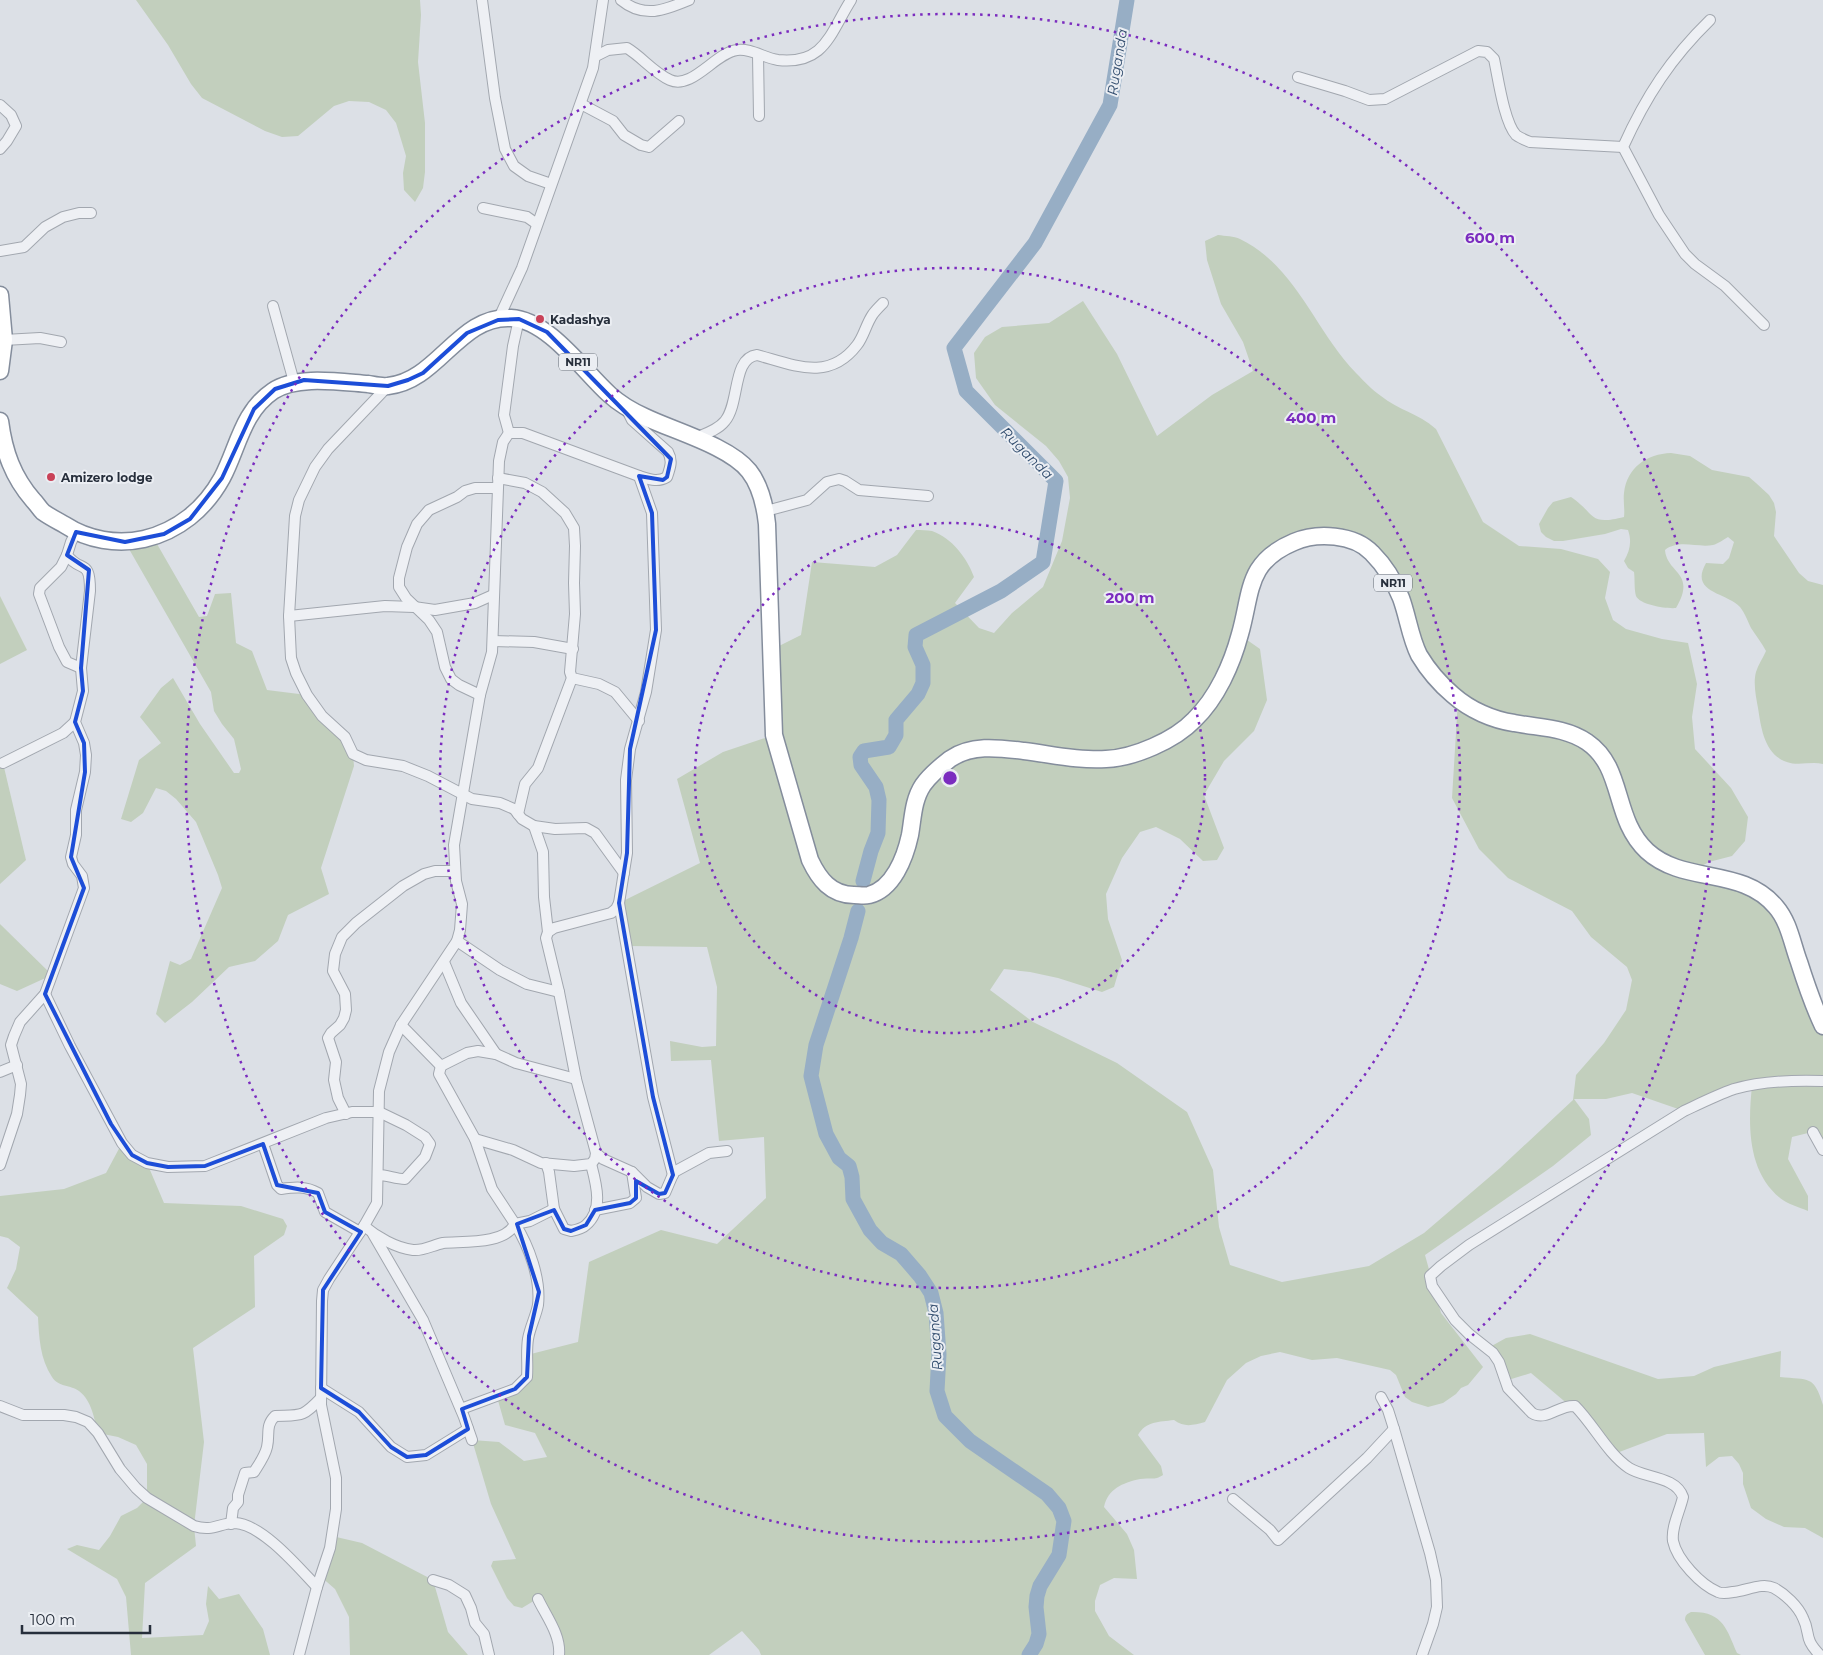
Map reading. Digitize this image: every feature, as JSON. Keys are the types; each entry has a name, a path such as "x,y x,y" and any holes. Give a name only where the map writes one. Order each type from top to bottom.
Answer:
{"highway":[{"path":"0,294 4,340 0,372"},
{"name":"NR11","path":"0,421 5,452 14,475 41,510 76,532 96,538 125,542 164,534 190,519 222,478 241,429 254,409 261,400 276,389 304,380 388,386 408,380 423,373 467,333 487,322 509,318 519,319 546,332 568,351 625,408 732,456 748,470 756,483 766,511 771,595 774,735 810,860 818,876 832,890 848,896 869,895 882,888 891,879 900,864 907,846 916,800 924,784 953,756 972,749 996,747 1106,759 1125,756 1150,748 1180,732 1195,719 1210,700 1228,670 1240,635 1250,587 1260,565 1294,542 1322,536 1336,537 1360,545 1371,552 1399,593 1410,634 1420,658 1439,682 1458,700 1484,715 1500,720 1570,732 1586,741 1602,756 1612,773 1626,820 1634,837 1647,851 1663,864 1744,884 1767,897 1778,909 1786,923 1811,999 1823,1026"}],"street":[{"path":"482,0 504,149 514,166 528,176 551,184"},
{"path":"498,320 522,268 581,104 596,56 603,0"},
{"path":"621,0 635,8 655,12 689,0"},
{"path":"596,56 608,50 627,48 661,75 672,81 682,81 697,74 725,53 738,50 749,51 777,60 799,59 818,52 827,42 851,0"},
{"path":"1623,147 1658,80 1674,57 1710,20"},
{"path":"1298,77 1377,101 1385,99 1478,50 1483,50 1494,58 1508,119 1515,134 1530,142 1623,147"},
{"path":"758,55 759,116"},
{"path":"581,104 613,121 624,135 641,145 649,147 679,121"},
{"path":"0,105 11,115 16,126 7,141 0,148"},
{"path":"1623,147 1659,215 1685,254 1695,264 1725,286 1764,325"},
{"path":"483,208 527,217 537,224"},
{"path":"0,251 24,246 44,227 63,217 79,213 91,213"},
{"path":"694,438 719,428 725,422 735,402 739,374 743,365 752,356 758,355 793,365 819,369 834,364 857,346 872,315 883,303"},
{"path":"273,306 294,382"},
{"path":"299,1655 317,1587 330,1548 336,1502 336,1478 327,1438 321,1393 323,1290 376,1204 379,1091 389,1052 401,1025 444,962 457,941 460,930 462,904 455,871 454,845 480,695 492,652 499,461 503,442 509,433 504,415 513,346 519,319"},
{"path":"4,340 40,338 61,342"},
{"path":"388,386 328,449 314,467 299,500 295,516 289,616 291,658 296,673 307,695 322,716 345,737 353,754 366,760 403,766 428,776 472,799 500,803 514,809 522,819 534,826 555,829 586,828 595,833 606,846 624,873"},
{"path":"509,433 523,433 540,438 639,476 656,481 663,480 667,477 672,459 663,446 632,420 625,408"},
{"path":"548,932 554,928 611,914 619,903 627,853 626,780 630,749 646,692 656,630 652,513 639,476"},
{"path":"766,511 807,500 827,482 839,479 859,490 928,496"},
{"path":"480,695 458,685 451,679 445,668 437,632 429,620 414,607 399,588 399,578 407,547 418,524 430,510 465,491 475,488 498,483 525,483 542,492 566,513 574,528 573,649 570,672 572,678 538,768 525,784 518,814"},
{"path":"76,532 61,567 40,588 40,594 66,662 81,668"},
{"path":"3,763 63,733 75,722 83,691 81,668 90,578 89,572 86,569 71,560 67,555"},
{"path":"289,616 385,606 435,610 475,603 493,595"},
{"path":"492,641 534,642 573,649"},
{"path":"572,678 598,684 614,692 638,721"},
{"path":"0,1165 17,1114 21,1084 11,1045 20,1022 45,994 84,888 82,876 73,864 71,857 76,835 76,810 85,772 86,755 84,743 75,722"},
{"path":"475,1139 513,1150 546,1163 574,1166 591,1164 595,1159 596,1153 576,1079 546,938 548,932 544,897 543,852 534,826"},
{"path":"346,1114 338,1098 334,1080 336,1062 328,1038 330,1033 340,1025 346,1010 346,994 334,971 335,954 342,937 356,923 403,886 424,874 435,871 455,871"},
{"path":"619,903 652,1097 673,1174"},
{"path":"457,941 500,970 527,984 559,992"},
{"path":"444,962 461,1003 496,1054"},
{"path":"45,994 111,1124 122,1143 132,1155 147,1163 168,1167 205,1166 326,1118 346,1114 379,1112 406,1125 425,1137 430,1144 425,1157 405,1180 378,1175"},
{"path":"401,1025 441,1066"},
{"path":"461,1410 515,1389 527,1377 529,1336 538,1307 539,1292 531,1260 520,1233 492,1189 475,1139 439,1074 441,1066 467,1053 478,1051 496,1054 516,1063 576,1079"},
{"path":"0,1072 17,1065"},
{"path":"1820,1655 1807,1638 1804,1619 1800,1612 1776,1590 1764,1585 1744,1591 1720,1593 1690,1570 1681,1558 1673,1541 1675,1524 1683,1497 1680,1491 1665,1481 1629,1468 1606,1445 1575,1406 1543,1416 1536,1416 1532,1413 1508,1388 1499,1362 1493,1353 1455,1320 1432,1286 1430,1276 1469,1246 1684,1111 1736,1089 1784,1081 1823,1081"},
{"path":"1813,1132 1823,1150"},
{"path":"263,1144 277,1185 281,1189 300,1187 312,1189 318,1193 325,1212 400,1246 413,1250 442,1244 474,1242 498,1236 512,1230 515,1224"},
{"path":"596,1153 603,1160 632,1172 647,1187 659,1194 666,1193 674,1172 709,1153 727,1151"},
{"path":"546,1163 554,1209 564,1229 571,1231 586,1226 593,1217 598,1204 591,1164"},
{"path":"595,1210 630,1203 636,1198 632,1172"},
{"path":"515,1224 530,1221 554,1209"},
{"path":"373,1234 423,1320 472,1440"},
{"path":"321,1393 359,1412 391,1447 407,1457 426,1455 468,1429"},
{"path":"231,1524 233,1508 238,1502 238,1495 245,1473 254,1472 267,1447 269,1422 275,1416 299,1416 310,1409 321,1393"},
{"path":"1381,1397 1388,1410 1394,1429 1436,1580 1437,1607 1422,1655"},
{"path":"0,1406 24,1415 64,1415 88,1422 98,1433 120,1469 147,1498 194,1526 201,1528 214,1528 237,1523 250,1527 266,1537 282,1551 317,1587"},
{"path":"1232,1499 1270,1530 1278,1540 1368,1458 1394,1429"},
{"path":"433,1580 449,1585 465,1594 475,1623 484,1634 489,1655"},
{"path":"538,1599 556,1634 560,1650 559,1655"}],"highlighted area":[{"path":"519,319 547,332 671,459 667,477 663,480 639,476 652,513 656,630 630,749 627,853 619,903 653,1097 673,1175 665,1193 659,1194 636,1181 636,1198 630,1203 595,1210 586,1225 571,1231 564,1229 554,1210 517,1224 539,1292 529,1336 527,1377 515,1389 462,1409 468,1429 426,1455 407,1457 391,1447 359,1412 321,1388 323,1290 361,1232 325,1212 318,1193 277,1185 263,1144 205,1166 168,1167 147,1163 132,1155 111,1124 45,994 84,888 71,857 85,772 84,743 75,722 83,691 81,668 89,570 67,555 76,532 125,542 164,534 190,519 222,478 254,409 275,389 304,380 388,386 408,380 423,373 467,333 498,320"}],"green space":[{"path":"136,0 420,0 418,62 425,123 425,172 423,188 415,202 404,190 403,173 406,156 396,123 386,110 369,102 349,101 334,106 298,136 282,137 265,131 202,98"},
{"path":"1218,235 1238,238 1259,251 1276,265 1291,282 1328,338 1356,373 1374,391 1388,401 1422,419 1436,429 1483,522 1519,546 1561,549 1598,559 1610,572 1605,598 1613,620 1626,629 1662,639 1688,643 1697,684 1692,717 1695,749 1731,788 1748,817 1745,841 1732,856 1709,862 1691,872 1767,897 1823,1026 1823,1150 1812,1132 1792,1137 1788,1159 1808,1196 1808,1211 1780,1198 1769,1187 1761,1174 1752,1146 1750,1131 1752,1086 1684,1111 1632,1093 1606,1099 1574,1099 1589,1119 1591,1135 1553,1166 1425,1255 1441,1313 1483,1367 1468,1385 1461,1388 1443,1403 1428,1407 1412,1402 1405,1397 1396,1375 1390,1370 1337,1358 1312,1360 1280,1352 1261,1356 1246,1363 1227,1380 1205,1422 1189,1425 1174,1420 1163,1421 1153,1423 1141,1430 1138,1435 1161,1466 1163,1475 1140,1479 1122,1485 1112,1491 1104,1507 1127,1534 1134,1550 1137,1579 1114,1578 1100,1585 1095,1601 1095,1611 1109,1636 1134,1655 761,1655 759,1650 742,1631 709,1655 559,1655 537,1599 522,1608 514,1606 507,1598 491,1566 493,1561 516,1559 491,1504 472,1440 499,1442 524,1461 547,1457 535,1433 505,1425 497,1397 523,1382 527,1355 578,1342 589,1262 661,1230 717,1244 766,1198 764,1137 719,1141 711,1060 671,1061 670,1041 702,1047 716,1046 717,987 707,947 627,946 619,903 700,863 677,779 723,752 774,735 771,650 801,635 812,562 875,567 897,555 916,530 932,531 946,538 958,550 974,577 955,603 979,628 994,633 1012,613 1043,587 1062,541 1070,498 1068,477 1059,461 1046,446 995,405 976,378 974,353 985,337 1002,327 1049,323 1083,301 1117,354 1157,436 1212,395 1253,371 1243,342 1221,304 1207,260 1205,241","holes":["1322,536 1371,552 1439,682 1458,700 1452,798 1479,849 1508,878 1572,911 1591,937 1627,967 1632,980 1626,1010 1604,1043 1576,1075 1573,1100 1500,1168 1424,1233 1369,1266 1282,1282 1230,1265 1219,1227 1213,1170 1187,1112 1117,1063 1033,1022 990,990 1004,969 1058,978 1102,992 1114,987 1122,960 1108,919 1106,894 1122,858 1140,832 1156,827 1180,839 1203,861 1217,860 1224,848 1204,795 1224,761 1254,731 1267,700 1260,649 1240,635 1260,565"]},
{"path":"1671,453 1690,456 1712,470 1749,477 1756,483 1769,495 1774,503 1776,512 1774,536 1799,573 1808,581 1823,585 1823,764 1794,764 1784,761 1772,752 1762,731 1755,676 1766,651 1740,607 1711,591 1702,580 1702,573 1706,563 1723,564 1729,558 1734,542 1728,537 1713,545 1682,544 1665,550 1667,558 1682,580 1683,587 1682,596 1676,608 1672,608 1648,604 1636,596 1634,572 1628,568 1624,561 1630,546 1628,530 1621,529 1605,534 1563,541 1554,541 1541,532 1539,524 1553,502 1571,497 1593,517 1598,519 1624,517 1624,493 1629,476 1634,469 1646,459"},
{"path":"153,537 199,617 207,616 215,594 231,593 236,643 252,651 267,690 307,695 353,754 354,766 321,868 329,894 288,915 278,941 255,961 229,967 192,1002 165,1023 156,1014 170,961 180,965 191,959 222,888 196,822 176,799 166,791 156,788 143,813 131,822 121,819 139,760 161,743 140,717 161,688 173,678 200,724 234,773 239,773 241,769 234,739 214,711 211,692 125,542"},
{"path":"0,596 27,650 0,664"},
{"path":"3,763 26,860 0,884 0,764"},
{"path":"0,924 52,975 17,991 0,984"},
{"path":"122,1143 147,1163 164,1203 241,1206 283,1219 287,1226 284,1235 254,1256 255,1307 193,1348 204,1442 194,1526 196,1546 145,1583 142,1638 203,1635 209,1621 206,1604 208,1586 219,1599 239,1594 263,1629 270,1655 131,1655 126,1597 117,1579 67,1549 77,1545 99,1550 110,1536 121,1516 137,1508 147,1498 147,1464 136,1445 118,1437 98,1433 92,1410 87,1400 76,1389 58,1383 48,1370 41,1348 38,1317 7,1288 16,1269 20,1247 8,1238 0,1236 0,1196 64,1189 106,1173"},
{"path":"1530,1334 1658,1379 1694,1376 1714,1367 1781,1351 1780,1377 1809,1381 1817,1388 1823,1405 1823,1538 1805,1528 1784,1527 1766,1519 1751,1508 1743,1484 1743,1473 1739,1464 1732,1456 1719,1457 1706,1467 1704,1433 1667,1434 1614,1454 1570,1406 1531,1373 1505,1381 1488,1348 1506,1338"},
{"path":"332,1536 362,1543 433,1580 448,1632 468,1655 350,1655 349,1617 335,1589 320,1576"},
{"path":"1691,1612 1717,1618 1726,1630 1737,1653 1741,1655 1705,1655 1685,1620 1686,1615"}],"waterway":[{"name":"Ruganda","path":"863,881 878,833 879,800 876,787 861,765 860,757 864,751 889,747 896,735 896,720 918,694 923,683 923,665 915,647 916,635 1001,591 1043,562 1056,481 966,391 954,348 1035,243 1110,105 1127,0"},
{"name":"Ruganda","path":"858,911 816,1045 811,1076 826,1134 839,1158 849,1166 852,1177 853,1199 870,1230 882,1243 901,1254 920,1276 931,1293 936,1313 939,1354 937,1391 945,1416 970,1441 1047,1494 1059,1508 1064,1521 1059,1555 1040,1586 1037,1596 1036,1607 1039,1634 1036,1644 1029,1655"}],"place":[{"name":"Kadashya","path":"540,319"},
{"name":"Amizero lodge","path":"51,477"}]}
